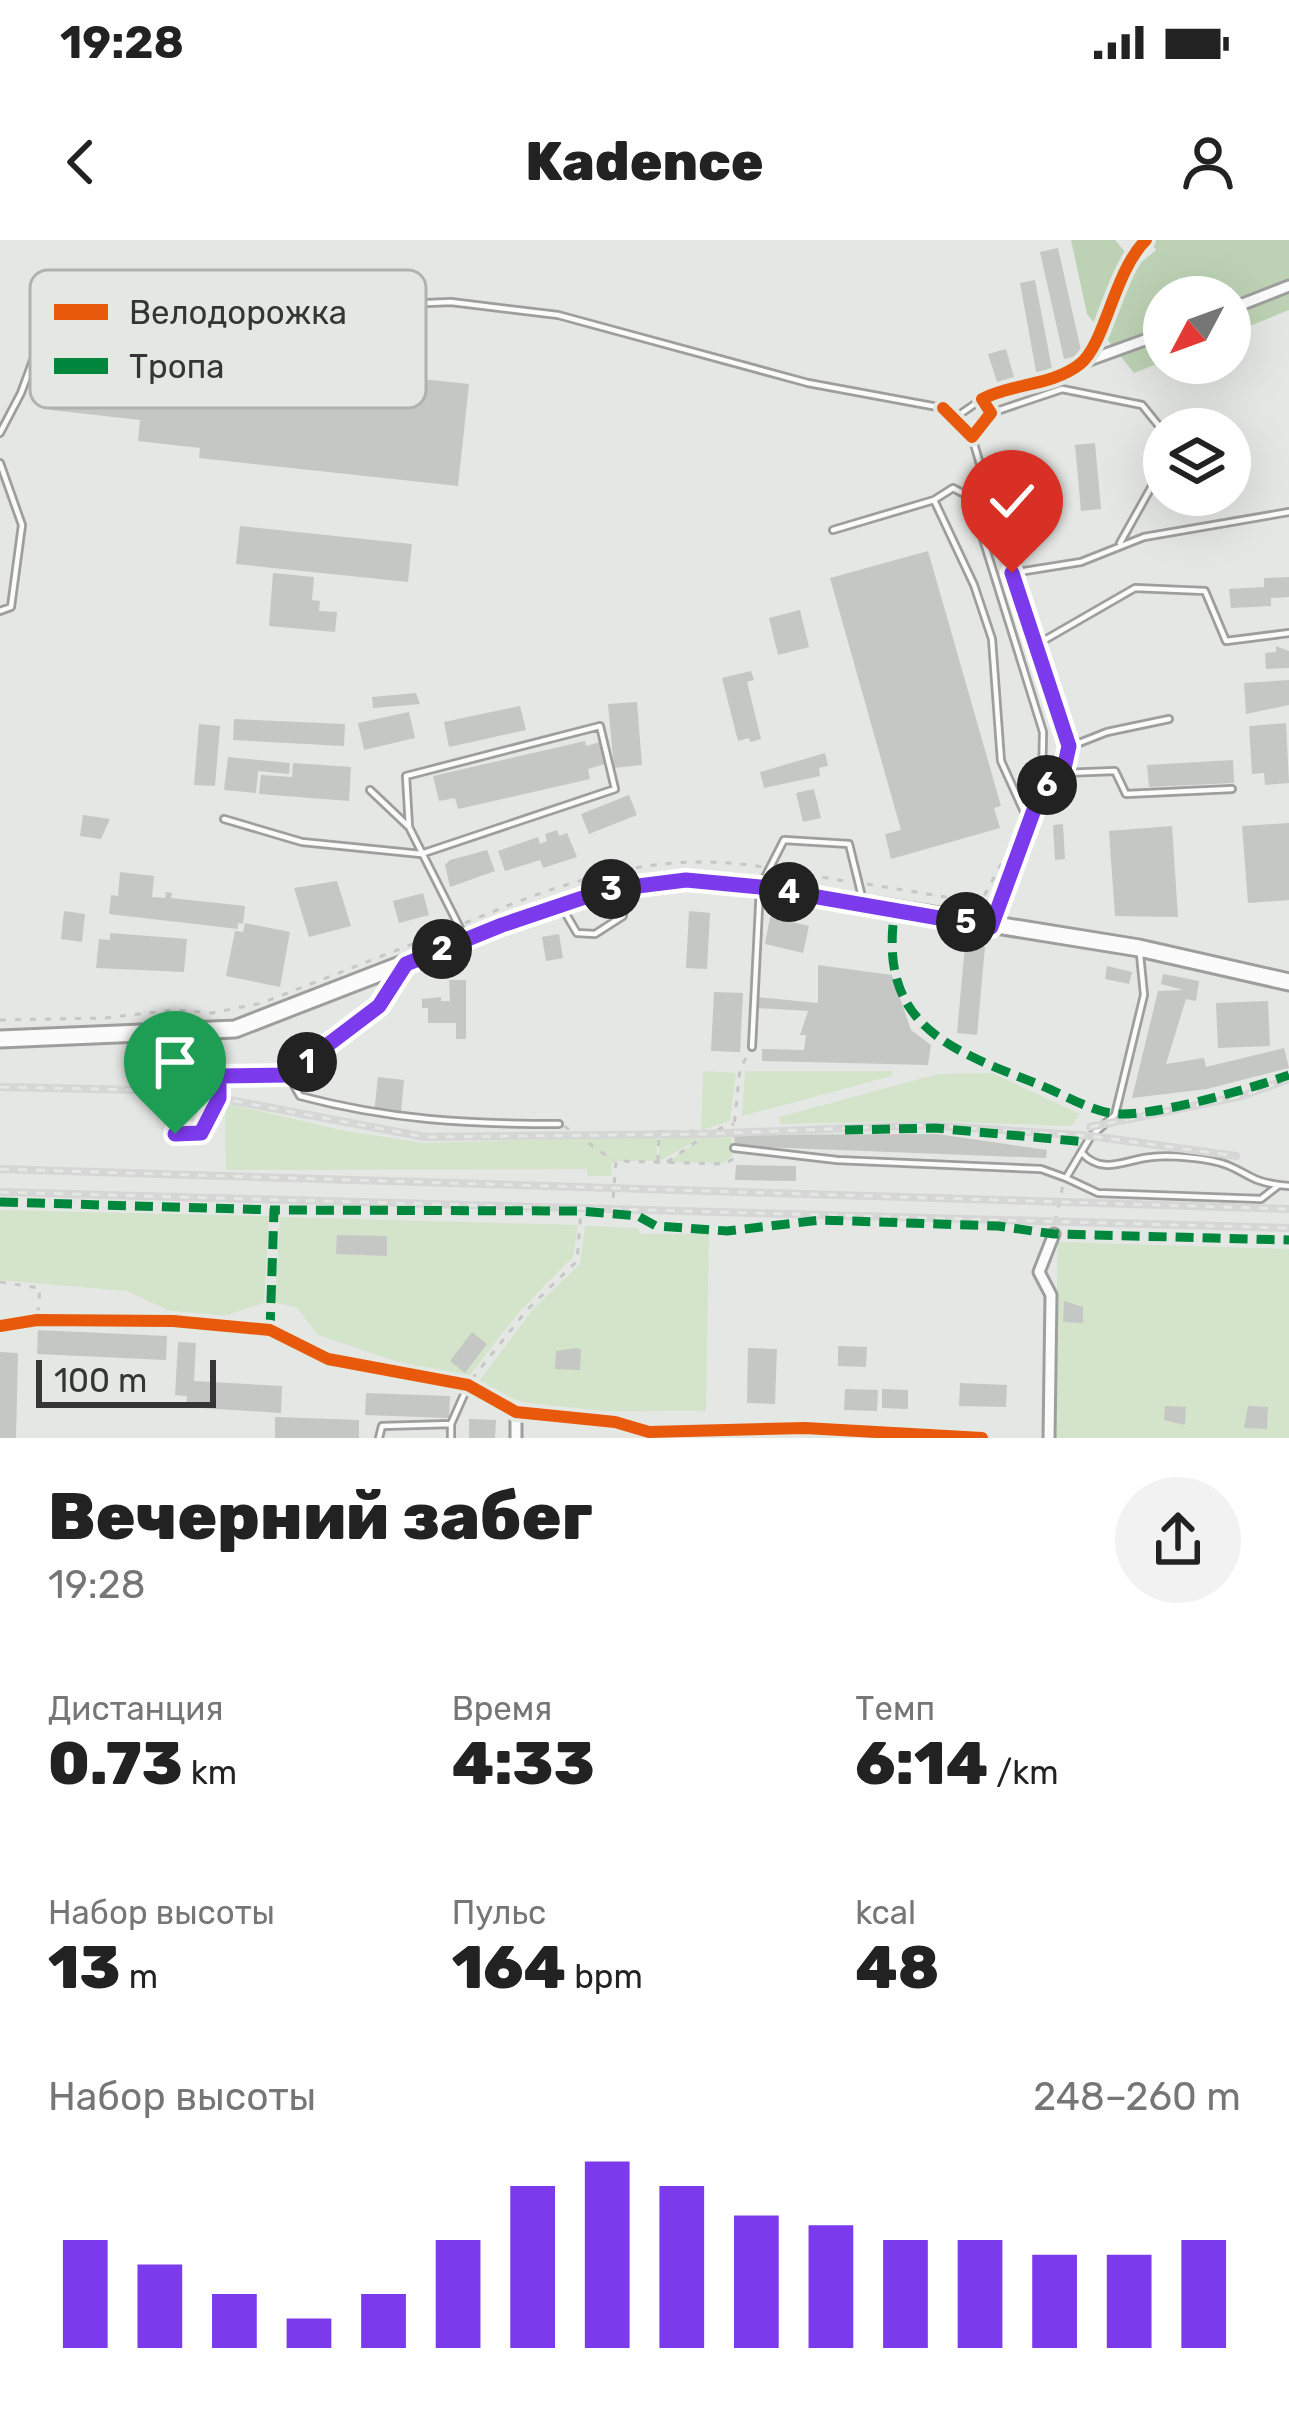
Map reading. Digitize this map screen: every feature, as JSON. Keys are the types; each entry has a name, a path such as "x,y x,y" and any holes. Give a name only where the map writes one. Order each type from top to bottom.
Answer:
{"main road":[{"path":"0,1039 133,1037 235,1029 560,904 623,888 686,880 760,887 1139,948 1289,982"}],"street":[{"path":"1084,362 1138,242"},
{"path":"1251,301 1289,286"},
{"path":"943,408 972,436 991,413 982,399 1054,378 1143,341"},
{"path":"1049,1438 1051,1294 1039,1272 1054,1234"},
{"path":"0,1326 51,1319 173,1321 270,1330 328,1359 467,1385 516,1412 615,1422 650,1435 982,1438"},
{"path":"516,1412 516,1438"}],"lane":[{"path":"426,303 558,315 808,383 943,408"},
{"path":"0,433 30,369"},
{"path":"991,413 1062,389 1142,405 1160,426 1162,468 1118,548"},
{"path":"956,417 982,399"},
{"path":"972,436 1069,746 1063,773"},
{"path":"0,463 22,524 11,607 0,610"},
{"path":"832,530 934,500 953,488 970,497 1043,732 1042,788 991,927"},
{"path":"934,500 974,585 992,639 1001,761 1030,827"},
{"path":"1012,573 1081,562 1144,537 1289,512"},
{"path":"1036,645 1136,588 1205,591 1226,640 1289,633"},
{"path":"1069,746 1169,718"},
{"path":"224,820 302,842 421,854 615,789 600,726 406,776 409,826 421,854 466,939"},
{"path":"1042,788 1063,773 1115,771 1126,794 1232,789"},
{"path":"370,790 409,826"},
{"path":"752,1047 760,887 784,840 849,844 863,904"},
{"path":"560,904 577,933 595,934 624,920 623,888"},
{"path":"1066,1178 1091,1136 1115,1115 1144,995 1139,948"},
{"path":"133,1037 136,1054 148,1064 219,1076 288,1075 379,1006 406,964"},
{"path":"288,1075 300,1096 372,1115 428,1122 559,1124"},
{"path":"175,1134 201,1133 219,1098 219,1076"},
{"path":"734,1148 838,1160 1041,1169 1098,1193 1261,1198 1279,1185"},
{"path":"1082,1153 1095,1165 1114,1166 1154,1156 1226,1164 1250,1181 1289,1186"},
{"path":"451,1438 451,1424 460,1414 467,1385"},
{"path":"379,1438 382,1426 451,1424"}],"path":[{"path":"658,1162 658,1131 705,1131 734,1124 740,1068 752,1047"},
{"path":"559,1124 616,1161"},
{"path":"665,1163 696,1143 705,1131"},
{"path":"612,1213 616,1173 625,1175"},
{"path":"1054,1234 1061,1189"},
{"path":"467,1385 526,1310 577,1261 581,1211"},
{"path":"0,1282 40,1288 37,1320"}],"green space":[{"path":"1071,240 1115,240 1137,266 1156,250 1150,240 1289,240 1289,310 1251,325 1251,276 1143,276 1143,369 1134,373 1087,314"},
{"path":"703,1071 736,1073 730,1121 701,1130"},
{"path":"745,1071 892,1071 892,1076 742,1116"},
{"path":"992,1073 1080,1114 1071,1126 927,1121 781,1124 779,1117 938,1074"},
{"path":"225,1103 345,1131 424,1143 657,1136 657,1161 612,1161 611,1176 588,1176 587,1169 226,1170"},
{"path":"732,1134 732,1156 724,1163 668,1162 701,1138 659,1161 659,1136"},
{"path":"0,1210 269,1216 264,1303 218,1318 167,1310 127,1291 0,1280"},
{"path":"280,1217 578,1225 573,1257 520,1311 467,1379 440,1376 318,1335 296,1307 275,1303"},
{"path":"585,1226 637,1228 641,1234 709,1234 706,1411 560,1408 503,1396 477,1384 534,1308 580,1264"},
{"path":"1058,1242 1289,1249 1289,1438 1053,1438"}],"building":[{"path":"1058,248 1082,355 1064,359 1040,252"},
{"path":"1035,280 1053,374 1037,377 1020,283"},
{"path":"1006,349 1014,377 997,382 988,354"},
{"path":"426,380 469,384 458,486 199,458 200,448 138,441 140,420 51,410 426,408"},
{"path":"1095,443 1101,509 1081,511 1075,445"},
{"path":"240,526 412,544 408,582 236,564"},
{"path":"928,551 1001,806 994,808 1000,828 891,859 885,834 901,830 830,578"},
{"path":"273,573 314,577 312,600 320,601 319,611 337,612 335,632 269,626"},
{"path":"1289,577 1289,597 1271,598 1271,606 1231,608 1229,589 1264,587 1264,578"},
{"path":"800,610 809,647 778,655 769,618"},
{"path":"1276,646 1289,651 1289,668 1266,669 1265,653 1276,652"},
{"path":"751,671 754,680 747,682 761,739 738,741 722,678"},
{"path":"1289,680 1289,705 1246,714 1244,683"},
{"path":"416,693 420,704 373,708 372,697"},
{"path":"637,702 642,765 614,768 608,704"},
{"path":"520,706 526,730 449,747 444,722"},
{"path":"409,712 415,738 364,750 358,723"},
{"path":"234,719 345,724 344,746 233,740"},
{"path":"1286,723 1289,783 1265,785 1264,773 1252,774 1249,726"},
{"path":"199,724 220,726 215,786 194,785"},
{"path":"585,741 586,746 600,742 605,764 588,769 590,779 458,809 455,798 439,801 433,776"},
{"path":"825,753 828,766 819,768 820,776 764,788 760,772"},
{"path":"228,757 290,763 289,774 258,771 256,793 224,790"},
{"path":"1233,760 1234,783 1149,787 1147,765"},
{"path":"293,763 351,767 349,801 259,794 261,775 292,777"},
{"path":"814,789 821,818 803,822 796,793"},
{"path":"629,795 637,815 589,834 581,814"},
{"path":"83,815 110,819 101,839 80,836"},
{"path":"1289,823 1289,900 1248,903 1242,826"},
{"path":"1063,824 1065,859 1055,860 1053,825"},
{"path":"1172,826 1178,917 1115,916 1109,831"},
{"path":"557,830 559,836 567,833 577,857 543,868 540,860 505,871 498,851 538,837 540,844 547,841 545,834"},
{"path":"487,850 495,871 450,887 445,865 450,860"},
{"path":"120,872 154,876 152,897 165,898 166,892 172,893 171,898 245,906 243,924 238,923 238,929 109,914 111,895 118,896"},
{"path":"337,881 351,926 309,937 294,888"},
{"path":"423,893 429,915 399,923 393,901"},
{"path":"64,911 85,914 82,942 61,939"},
{"path":"689,911 710,913 707,969 686,968"},
{"path":"770,917 809,926 803,953 765,944"},
{"path":"245,923 290,932 280,987 226,976 235,931 243,932"},
{"path":"110,933 187,939 184,972 96,968 99,939 110,940"},
{"path":"559,934 563,958 546,961 542,937"},
{"path":"965,945 985,947 977,1035 957,1033"},
{"path":"818,965 892,975 911,1030 931,1045 928,1065 762,1061 762,1049 804,1050 806,1035 800,1035 808,1011 756,1008 756,997 818,1003"},
{"path":"1107,966 1132,972 1129,984 1105,979"},
{"path":"1163,974 1199,981 1196,1001 1186,999 1166,1064 1204,1058 1206,1067 1284,1048 1289,1068 1207,1089 1132,1098 1158,991 1183,990 1161,984"},
{"path":"449,980 466,980 466,1039 456,1039 456,1023 428,1023 428,1008 422,1008 422,999 450,1001"},
{"path":"714,992 743,993 740,1052 711,1051"},
{"path":"1268,1001 1270,1046 1218,1048 1216,1003"},
{"path":"313,1040 317,1051 283,1063 279,1053"},
{"path":"378,1077 404,1080 401,1112 374,1113"},
{"path":"937,1134 1047,1150 1046,1158 735,1146 734,1135"},
{"path":"736,1165 796,1166 796,1181 735,1180"},
{"path":"337,1235 387,1236 387,1256 336,1254"},
{"path":"1064,1301 1083,1307 1083,1323 1063,1322"},
{"path":"38,1330 167,1336 166,1360 37,1354"},
{"path":"472,1332 487,1344 465,1373 450,1361"},
{"path":"178,1342 196,1343 194,1381 282,1386 281,1413 186,1407 187,1396 175,1395"},
{"path":"838,1346 867,1347 866,1367 838,1366"},
{"path":"748,1348 777,1349 775,1404 747,1403"},
{"path":"581,1349 580,1370 555,1369 556,1351"},
{"path":"0,1352 18,1353 16,1438 0,1438"},
{"path":"960,1383 1007,1385 1006,1407 959,1406"},
{"path":"845,1389 878,1390 877,1411 844,1410"},
{"path":"882,1389 908,1390 908,1409 882,1408"},
{"path":"366,1393 450,1396 449,1418 365,1415"},
{"path":"1165,1406 1186,1407 1185,1425 1164,1420"},
{"path":"1248,1406 1268,1407 1267,1429 1244,1428"},
{"path":"275,1417 359,1420 359,1438 275,1438"},
{"path":"469,1419 496,1420 495,1438 469,1438"}],"railway":[{"path":"1090,1127 1242,1096 1289,1079"},
{"path":"0,1087 140,1090 219,1098 425,1137 705,1134 926,1125 1091,1136 1236,1156"},
{"path":"0,1169 1289,1209"},
{"path":"0,1192 1289,1228"}],"marked path":[{"path":"893,925 893,961 900,990 933,1033 982,1061 1089,1107 1118,1114 1155,1111 1289,1075"},
{"path":"845,1130 935,1128 1086,1142"},
{"path":"0,1202 274,1210"},
{"path":"270,1330 274,1210 581,1211 638,1216 656,1226 727,1231 821,1220 998,1226 1054,1234 1289,1240"}],"cycle path":[{"path":"943,408 972,437 991,413 982,399 1080,364 1096,341 1135,253 1146,240"},
{"path":"0,1326 37,1320 173,1321 270,1330 328,1359 468,1385 516,1412 615,1422 649,1432 805,1428 982,1438"}],"route":[{"path":"175,1134 201,1133 219,1098 219,1076 288,1075 324,1052 379,1006 406,964 606,890 686,880 760,887 991,927 1042,788 1063,773 1069,746 1012,573"}]}
